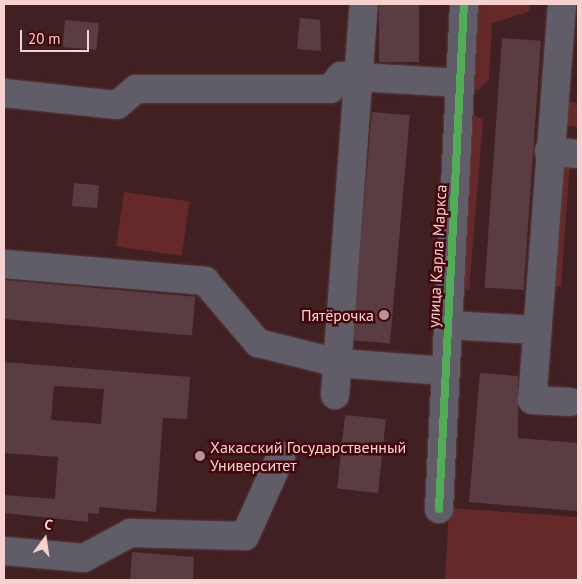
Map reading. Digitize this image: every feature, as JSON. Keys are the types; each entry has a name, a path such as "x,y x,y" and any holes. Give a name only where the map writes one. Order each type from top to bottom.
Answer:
{"street":[{"path":"336,395 364,4"},
{"name":"улица Карла Маркса","path":"439,509 464,4"},
{"path":"562,4 549,151 532,400 570,402"},
{"path":"4,93 117,105 136,90 330,89 341,76 460,83"},
{"path":"549,151 578,154"},
{"path":"4,264 205,281 258,343 338,363 445,371"},
{"path":"448,325 536,330"},
{"path":"4,551 84,558 130,533 245,536 281,456"}],"shaded area":[{"path":"469,4 531,4 528,12 492,23 489,79 478,91 466,84"},
{"path":"561,100 578,103 578,127 560,125"},
{"path":"471,113 483,120 469,290 461,286"},
{"path":"557,158 570,159 561,287 548,286"},
{"path":"124,192 189,201 182,256 116,246"},
{"path":"449,508 578,517 578,580 445,580"}],"building":[{"path":"379,4 419,4 419,62 379,62"},
{"path":"300,18 320,20 321,51 297,49"},
{"path":"65,20 99,23 97,50 63,47"},
{"path":"502,38 541,41 523,290 485,287"},
{"path":"372,112 410,115 390,343 352,340"},
{"path":"74,183 99,185 97,208 72,206"},
{"path":"4,280 195,297 192,336 4,319"},
{"path":"4,362 190,377 187,419 163,418 156,512 99,507 99,514 88,513 88,522 4,513 4,495 55,499 58,457 4,453","holes":["54,386 104,389 101,424 51,420"]},
{"path":"480,373 518,376 518,438 578,443 578,511 469,502"},
{"path":"345,415 386,419 378,493 337,489"},
{"path":"132,552 194,557 193,580 130,580"}],"cycle path":[{"path":"439,509 464,4"}],"place":[{"name":"Пятёрочка","path":"384,315"},
{"name":"Хакасский Государственный Университет","path":"200,456"}]}
